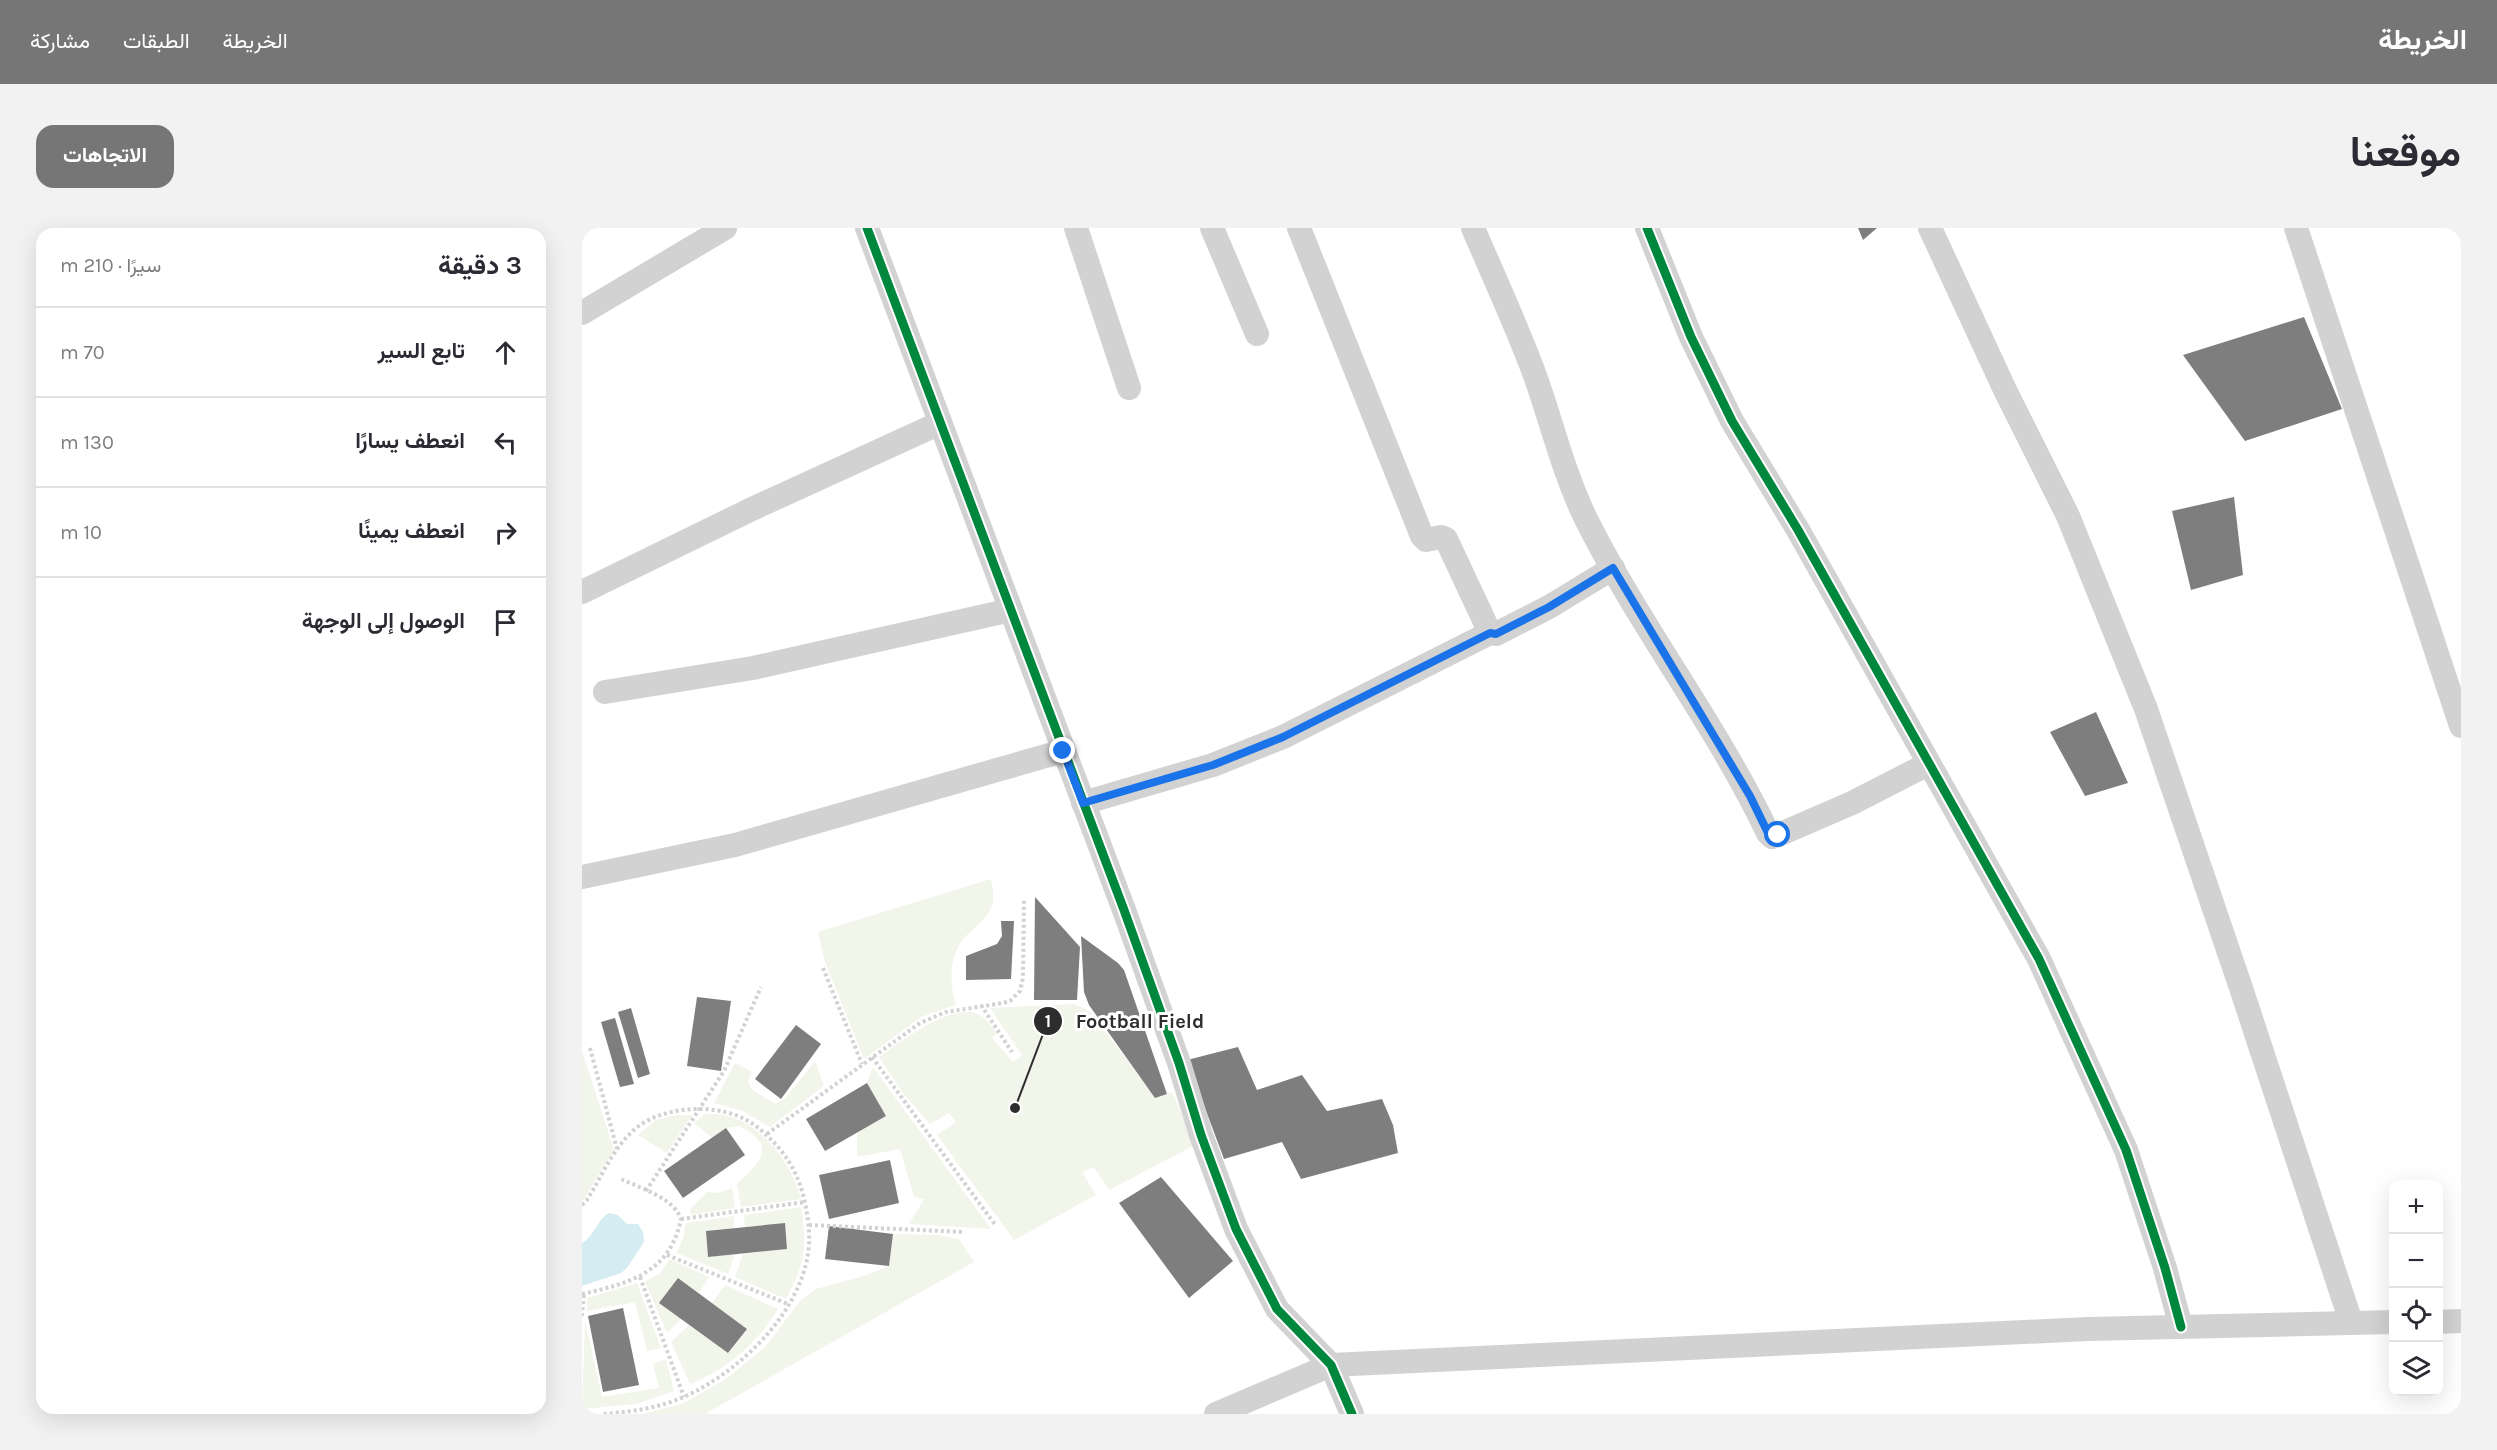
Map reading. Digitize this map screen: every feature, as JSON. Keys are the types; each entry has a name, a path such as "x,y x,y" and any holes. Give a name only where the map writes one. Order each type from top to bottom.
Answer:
{"street":[{"path":"582,313 725,228"},
{"path":"867,228 1124,910 1179,1063 1201,1135 1236,1229 1277,1309 1330,1365 1352,1414"},
{"path":"1076,228 1129,388"},
{"path":"1212,228 1257,334"},
{"path":"1299,228 1422,536 1426,540 1441,537 1446,539 1490,633"},
{"path":"1473,228 1533,370 1552,429 1586,518 1613,568 1750,796 1768,833 1772,837 1852,803 1928,764"},
{"path":"1647,228 1691,337 1732,421 1798,531 2039,959 2126,1150 2165,1268 2181,1327"},
{"path":"1930,228 2005,390 2068,516 2146,709 2245,999 2351,1323"},
{"path":"2296,228 2461,726"},
{"path":"582,592 752,509 940,423"},
{"path":"1083,803 1213,765 1283,737 1490,633 1496,634 1507,629 1613,568"},
{"path":"605,692 753,668 1011,610"},
{"path":"582,877 735,845 1063,751"},
{"path":"1216,1414 1330,1365 2088,1329 2389,1322"},
{"path":"2443,1322 2461,1322"}],"path":[{"path":"767,1134 909,1029 932,1017 981,1005 1010,1001 1020,991 1023,978 1024,900"},
{"path":"823,968 862,1064"},
{"path":"646,1191 734,1052 761,987"},
{"path":"981,1005 1012,1052"},
{"path":"590,1048 617,1150"},
{"path":"872,1057 996,1226"},
{"path":"582,1205 628,1136 647,1121 673,1112 699,1109 730,1112 751,1122 767,1134 792,1166 805,1202 809,1225 809,1244 799,1285 775,1324 743,1359 705,1386 684,1397 638,1410 602,1414"},
{"path":"582,1316 583,1293 640,1277 653,1270 666,1255 678,1234 681,1219 671,1205 621,1179"},
{"path":"681,1219 805,1202"},
{"path":"809,1225 964,1232"},
{"path":"666,1255 788,1304"},
{"path":"640,1277 684,1397"}],"shaded area":[{"path":"991,879 993,902 991,908 985,918 964,938 955,953 952,988 956,1005 921,1017 864,1059 825,962 818,932"},
{"path":"1074,1004 1092,1014 1155,1097 1172,1092 1195,1145 1109,1190 1094,1167 1082,1172 1096,1195 1014,1240 937,1135 956,1122 949,1113 930,1124 902,1092 879,1057 926,1026 954,1014 966,1012 980,1015 988,1022 997,1034 992,1038 1013,1062 1022,1055 990,1008"},
{"path":"582,1051 614,1150 582,1202"},
{"path":"815,1061 824,1086 770,1127 743,1111 714,1103 735,1063 752,1072 748,1081 751,1089 775,1104 785,1099"},
{"path":"873,1067 991,1229 909,1224 924,1199 914,1197 900,1149 857,1157 857,1133 886,1116 867,1083"},
{"path":"705,1114 722,1115 738,1120 753,1128 766,1139 788,1167 801,1199 741,1207 737,1184 758,1161 762,1154 762,1147 759,1140 739,1126 726,1128 712,1138 694,1123"},
{"path":"677,1115 692,1115 667,1153 638,1135 656,1120"},
{"path":"732,1188 735,1208 691,1215 690,1210 707,1192 718,1193"},
{"path":"801,1207 804,1233 803,1254 798,1274 786,1299 735,1277 743,1254 787,1249 785,1224 745,1227 744,1215"},
{"path":"734,1216 734,1228 706,1231 708,1257 735,1254 728,1274 677,1253 686,1223"},
{"path":"893,1234 938,1235 959,1239 974,1262 705,1414 643,1414 684,1403 726,1379 765,1347 801,1300 816,1289 867,1275 889,1266"},
{"path":"670,1259 709,1277 699,1293 678,1278 659,1303 681,1319 667,1333 645,1282 660,1273"},
{"path":"637,1283 661,1348 647,1351 635,1302 587,1311 587,1298"},
{"path":"725,1285 778,1309 770,1322 740,1354 704,1378 690,1384 671,1342 689,1325 729,1353 747,1329 712,1303"},
{"path":"585,1320 602,1397 659,1388 653,1364 666,1359 674,1391 636,1404 582,1409"}],"water":[{"path":"609,1213 618,1215 627,1224 638,1224 643,1232 644,1242 627,1268 621,1273 582,1286 582,1243"}],"building":[{"path":"1858,228 1877,228 1863,240"},
{"path":"2304,317 2342,409 2245,441 2183,355"},
{"path":"2234,497 2243,575 2191,590 2172,511"},
{"path":"2096,712 2128,783 2085,796 2050,732"},
{"path":"1035,897 1080,947 1077,1000 1034,1000"},
{"path":"1001,921 1014,921 1011,979 966,980 966,956 997,944 1002,936"},
{"path":"1081,936 1124,970 1167,1094 1155,1098 1089,1005 1084,992"},
{"path":"697,997 731,1001 721,1071 687,1066"},
{"path":"631,1008 650,1074 638,1078 618,1012"},
{"path":"615,1018 634,1084 620,1087 601,1022"},
{"path":"796,1025 821,1044 781,1099 755,1079"},
{"path":"1238,1047 1257,1090 1302,1075 1327,1111 1382,1099 1393,1125 1398,1153 1301,1179 1282,1142 1224,1159 1187,1060"},
{"path":"867,1083 886,1116 825,1151 806,1119"},
{"path":"726,1128 745,1155 683,1198 664,1171"},
{"path":"890,1160 899,1203 829,1219 819,1175"},
{"path":"1161,1177 1233,1261 1189,1298 1119,1203"},
{"path":"785,1223 787,1249 708,1257 706,1231"},
{"path":"829,1226 893,1234 889,1266 825,1259"},
{"path":"678,1278 747,1329 728,1353 659,1303"},
{"path":"623,1308 639,1385 603,1392 588,1316"}],"cycle path":[{"path":"867,228 1124,910 1179,1063 1201,1135 1236,1229 1277,1309 1331,1365 1352,1414"},
{"path":"1647,228 1691,337 1732,421 1798,530 2039,959 2126,1150 2165,1268 2181,1327"}],"place":[{"name":"Football Field","path":"1015,1108"}],"route":[{"path":"1063,751 1083,803 1213,765 1283,737 1490,633 1496,634 1549,607 1613,568 1750,796 1768,833 1772,837 1778,835"}]}
